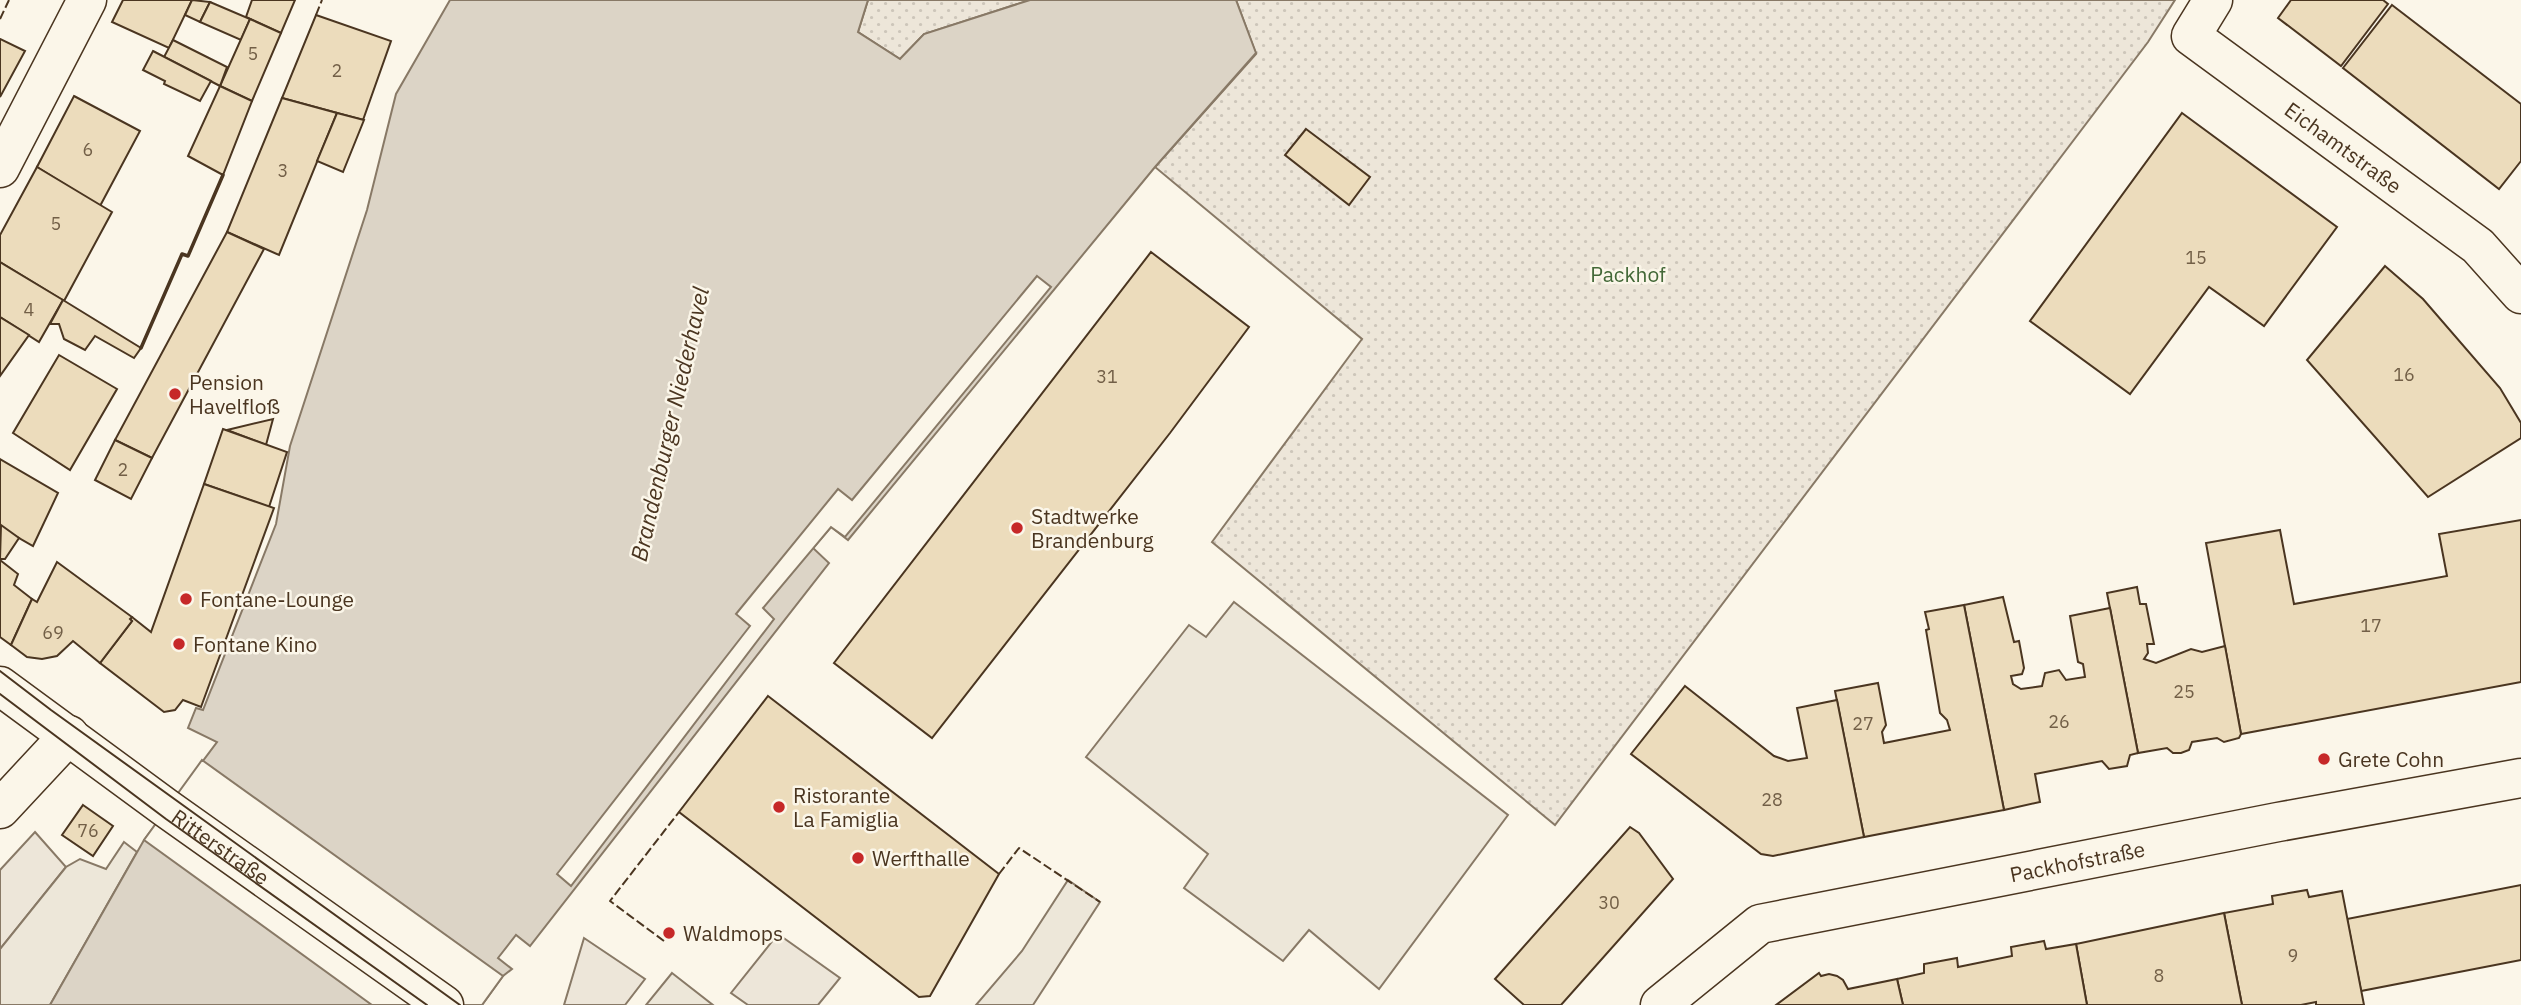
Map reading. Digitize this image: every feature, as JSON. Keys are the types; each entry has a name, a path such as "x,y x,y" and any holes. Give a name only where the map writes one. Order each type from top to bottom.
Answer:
{"street":[{"path":"0,167 87,0"},
{"name":"Eichamtstraße","path":"2213,0 2191,36 2478,246 2521,294"},
{"name":"Ritterstraße","path":"0,687 444,1005"},
{"path":"0,809 69,735"},
{"name":"Packhofstraße","path":"1660,1005 1760,924 2278,822 2521,778"}],"green space":[{"path":"868,0 1030,0 924,34 900,59 858,32"},
{"name":"Packhof","path":"1236,0 2175,0 2148,42 1555,825 1212,542 1362,339 1155,167 1256,54"},
{"path":"35,832 66,867 0,949 0,870"},
{"path":"778,934 840,978 818,1005 748,1005 731,993"},
{"path":"584,938 645,979 625,1005 564,1005"}],"shaded area":[{"path":"1234,602 1508,815 1379,989 1309,930 1283,961 1184,888 1208,854 1086,757 1189,625 1206,637"},
{"path":"124,842 137,852 50,1005 0,1005 0,949 66,867 80,859 106,869"},
{"path":"1068,880 1100,902 1033,1005 976,1005 1022,951"},
{"path":"672,973 713,1005 646,1005"}],"water":[{"name":"Brandenburger Niederhavel","path":"450,0 868,0 858,32 900,59 924,34 1030,0 1236,0 1256,53 1155,167 848,540 831,527 813,548 829,563 530,946 516,935 498,958 512,969 503,976 482,1005 50,1005 144,840 217,742 188,728 196,708 203,710 276,524 290,446 367,210 396,94"}],"pier":[{"path":"1037,276 1051,287 845,537 831,527 763,608 774,619 571,886 557,874 750,626 736,614 838,489 852,500"},
{"path":"202,760 503,976 482,1005 372,1005 144,840"}],"building":[{"path":"123,0 192,0 169,48 112,22"},
{"path":"192,0 210,2 200,22 185,15"},
{"path":"252,0 295,0 281,33 246,17"},
{"path":"2291,0 2383,0 2388,4 2341,66 2278,18"},
{"path":"210,2 250,19 241,40 200,22"},
{"path":"2392,5 2521,104 2521,161 2499,189 2343,68"},
{"path":"316,15 391,41 363,120 282,98"},
{"path":"250,19 281,33 252,101 220,86"},
{"path":"0,39 25,51 0,97"},
{"path":"173,40 227,67 220,86 164,57"},
{"path":"153,51 211,81 200,101 164,84 165,81 143,70"},
{"path":"220,86 252,101 223,175 188,156"},
{"path":"74,96 140,131 100,206 37,167"},
{"path":"282,98 337,113 279,255 227,232"},
{"path":"337,113 364,120 343,172 317,161"},
{"path":"2182,113 2337,227 2264,326 2209,287 2130,394 2030,321"},
{"path":"1306,129 1370,177 1349,205 1285,155"},
{"path":"37,167 112,212 64,301 0,262 0,235"},
{"path":"227,232 264,249 152,458 115,440"},
{"name":"Stadtwerke Brandenburg","path":"1151,252 1249,327 1170,433 932,738 834,663"},
{"path":"0,262 63,300 39,342 0,317"},
{"path":"2385,266 2423,299 2500,388 2521,423 2521,438 2428,497 2307,360"},
{"path":"63,300 141,348 134,358 95,336 85,350 64,339 59,324 50,324"},
{"path":"0,317 29,335 0,376"},
{"path":"59,355 117,389 70,470 13,433"},
{"path":"273,419 266,445 227,430"},
{"path":"223,429 287,452 269,507 204,484"},
{"path":"115,440 152,458 131,499 95,480"},
{"path":"0,459 58,493 33,546 0,527"},
{"path":"204,484 274,508 201,707 183,700 175,710 164,712 100,663 132,621 132,617 151,632"},
{"path":"2521,520 2521,682 2241,734 2206,543 2280,530 2294,604 2447,576 2439,534"},
{"path":"1,525 19,538 5,559 0,559"},
{"path":"0,560 18,574 14,585 32,599 11,645 0,637"},
{"path":"57,562 132,617 132,621 100,663 73,641 57,656 42,659 27,657 11,645 32,599 37,602"},
{"path":"2137,587 2140,604 2146,604 2154,644 2147,644 2148,653 2144,659 2156,663 2191,649 2202,652 2225,646 2241,734 2239,738 2224,742 2217,738 2192,742 2189,750 2181,753 2173,753 2167,748 2138,753 2107,593"},
{"path":"2003,597 2014,642 2019,641 2024,668 2022,674 2011,676 2013,684 2021,689 2042,686 2045,673 2059,670 2066,680 2085,677 2083,664 2078,662 2070,616 2110,608 2138,753 2130,755 2127,766 2109,769 2102,761 2035,774 2040,802 2004,810 1964,605"},
{"path":"1964,605 2004,810 1864,837 1835,691 1878,683 1886,725 1882,732 1884,743 1950,730 1947,720 1940,713 1925,612"},
{"path":"1685,686 1774,756 1788,761 1807,758 1797,708 1837,700 1864,837 1773,856 1761,854 1631,754"},
{"name":"Werfthalle","path":"768,696 999,874 930,996 919,997 679,812"},
{"path":"83,805 113,826 93,856 62,835"},
{"path":"1630,827 1639,833 1673,879 1561,1005 1524,1005 1495,979"},
{"path":"2521,885 2521,960 2361,991 2347,919"},
{"path":"2307,890 2309,897 2342,891 2364,1005 2316,1005 2316,1002 2301,1005 2242,1005 2224,913 2273,904 2272,896"},
{"path":"2224,913 2242,1005 2087,1005 2076,944"},
{"path":"2044,941 2046,949 2076,944 2087,1005 1903,1005 1897,979 1924,973 1924,964 1957,958 1958,967 2012,956 2011,947"},
{"path":"1819,973 1821,976 1837,976 1848,989 1897,979 1903,1005 1776,1005"}],"tram line":[{"path":"0,671 460,1005"},
{"path":"0,694 166,819 427,1005"}],"fence":[{"path":"0,19 9,0"},
{"path":"316,15 322,0"},
{"path":"664,941 610,901 679,812"},
{"path":"999,874 1019,848 1100,902"}],"wall":[{"path":"141,348 182,254 188,256 223,175"}],"place":[{"name":"Pension Havelfloß","path":"175,394"},
{"name":"Stadtwerke Brandenburg","path":"1017,528"},
{"name":"Fontane-Lounge","path":"186,599"},
{"name":"Fontane Kino","path":"179,644"},
{"name":"Grete Cohn","path":"2324,759"},
{"name":"Ristorante La Famiglia","path":"779,807"},
{"name":"Werfthalle","path":"858,858"},
{"name":"Waldmops","path":"669,933"}]}
